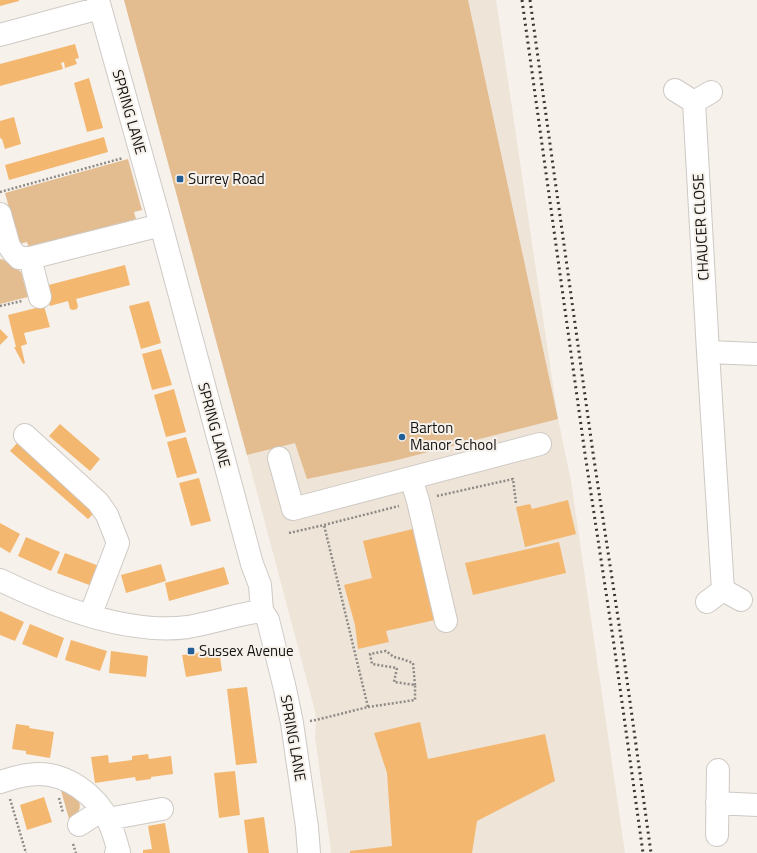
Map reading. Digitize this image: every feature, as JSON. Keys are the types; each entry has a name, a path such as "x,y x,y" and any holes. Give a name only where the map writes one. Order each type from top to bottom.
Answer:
{"street":[{"path":"0,35 99,4"},
{"name":"SPRING LANE","path":"99,4 161,225 252,564 260,585 262,611 268,620 292,723 307,826 309,853"},
{"name":"CHAUCER CLOSE","path":"675,90 702,97 708,352 724,597"},
{"path":"0,214 9,246 12,252 19,258 30,258 161,225"},
{"path":"30,258 40,297"},
{"path":"708,352 757,354"},
{"path":"25,435 98,502 107,515 118,543 90,616"},
{"path":"279,458 293,509 540,444"},
{"path":"411,478 418,501 446,621"},
{"path":"0,580 18,589 90,616 136,626 164,628 187,627 262,611"},
{"path":"717,834 718,770"},
{"path":"2,781 27,775 39,774 63,779 74,784 93,799 110,829"},
{"path":"717,803 757,805"},
{"path":"78,825 110,829 162,810"}],"path":[{"path":"0,192 141,153"},
{"path":"324,525 368,707"},
{"path":"292,723 316,720 368,707 415,700 415,685 413,664 394,657 386,651 370,654 372,664 397,668 394,682 415,685"},
{"path":"2,781 26,853"}],"shaded area":[{"name":"Barton Manor School","path":"124,0 496,0 558,419 571,481 625,853 331,853 315,737 315,711"},
{"path":"124,0 468,0 558,419 393,461 307,479 295,443 247,455"},
{"path":"128,159 142,210 134,212 136,219 29,248 27,242 19,244 5,193"},
{"path":"0,259 4,260 21,272 28,297 0,304"},
{"path":"60,787 77,796 80,807 75,817 69,819"}],"building":[{"path":"0,0 19,0 19,1 0,6"},
{"path":"75,44 79,58 75,59 77,64 65,68 64,62 61,63 63,69 0,86 0,64"},
{"path":"89,78 103,128 87,132 74,83"},
{"path":"14,117 21,144 5,149 0,137 0,121"},
{"path":"104,137 108,152 9,180 5,165"},
{"path":"125,265 130,285 76,299 78,306 77,309 70,309 68,301 50,306 45,286"},
{"path":"149,301 161,343 141,349 129,306"},
{"path":"44,306 50,327 24,333 27,344 21,346 25,363 23,364 14,347 16,347 8,315"},
{"path":"0,329 8,337 0,345"},
{"path":"161,349 172,385 152,390 142,354"},
{"path":"174,389 186,432 166,437 154,395"},
{"path":"60,424 100,459 90,471 49,436"},
{"path":"186,437 197,473 177,478 167,442"},
{"path":"19,441 98,509 88,519 10,451"},
{"path":"199,478 211,521 191,526 179,483"},
{"path":"568,500 576,534 525,547 516,507 530,504 532,509"},
{"path":"0,523 20,534 10,553 0,547"},
{"path":"413,529 435,620 386,631 389,642 358,649 355,625 344,585 372,578 363,541"},
{"path":"26,537 60,552 51,571 18,556"},
{"path":"559,542 566,573 473,595 465,563"},
{"path":"65,553 99,566 92,586 57,573"},
{"path":"161,564 166,581 126,593 121,575"},
{"path":"224,567 229,584 169,601 165,583"},
{"path":"0,611 24,622 15,641 0,635"},
{"path":"30,624 64,638 57,658 22,644"},
{"path":"71,640 107,651 100,671 65,660"},
{"path":"219,650 222,671 186,677 182,655"},
{"path":"111,651 148,656 146,677 109,673"},
{"path":"247,687 257,763 236,765 227,689"},
{"path":"420,722 428,759 545,734 555,781 477,821 472,853 350,853 350,851 392,846 387,773 374,733"},
{"path":"16,724 30,726 29,728 54,732 50,758 26,754 26,751 12,749"},
{"path":"148,754 149,759 171,756 173,774 136,781 135,777 95,783 91,757 108,755 109,763 132,760 132,756"},
{"path":"235,771 240,815 219,818 214,773"},
{"path":"44,797 52,822 27,830 20,805"},
{"path":"264,817 269,853 248,853 244,820"},
{"path":"165,823 170,853 143,853 143,850 152,849 148,826"}],"railway":[{"path":"522,0 585,454 614,645 643,853"},
{"path":"530,0 593,453 622,644 651,853"}],"place":[{"name":"Surrey Road","path":"180,179"},
{"name":"Barton Manor School","path":"402,437"},
{"name":"Sussex Avenue","path":"191,651"}]}
